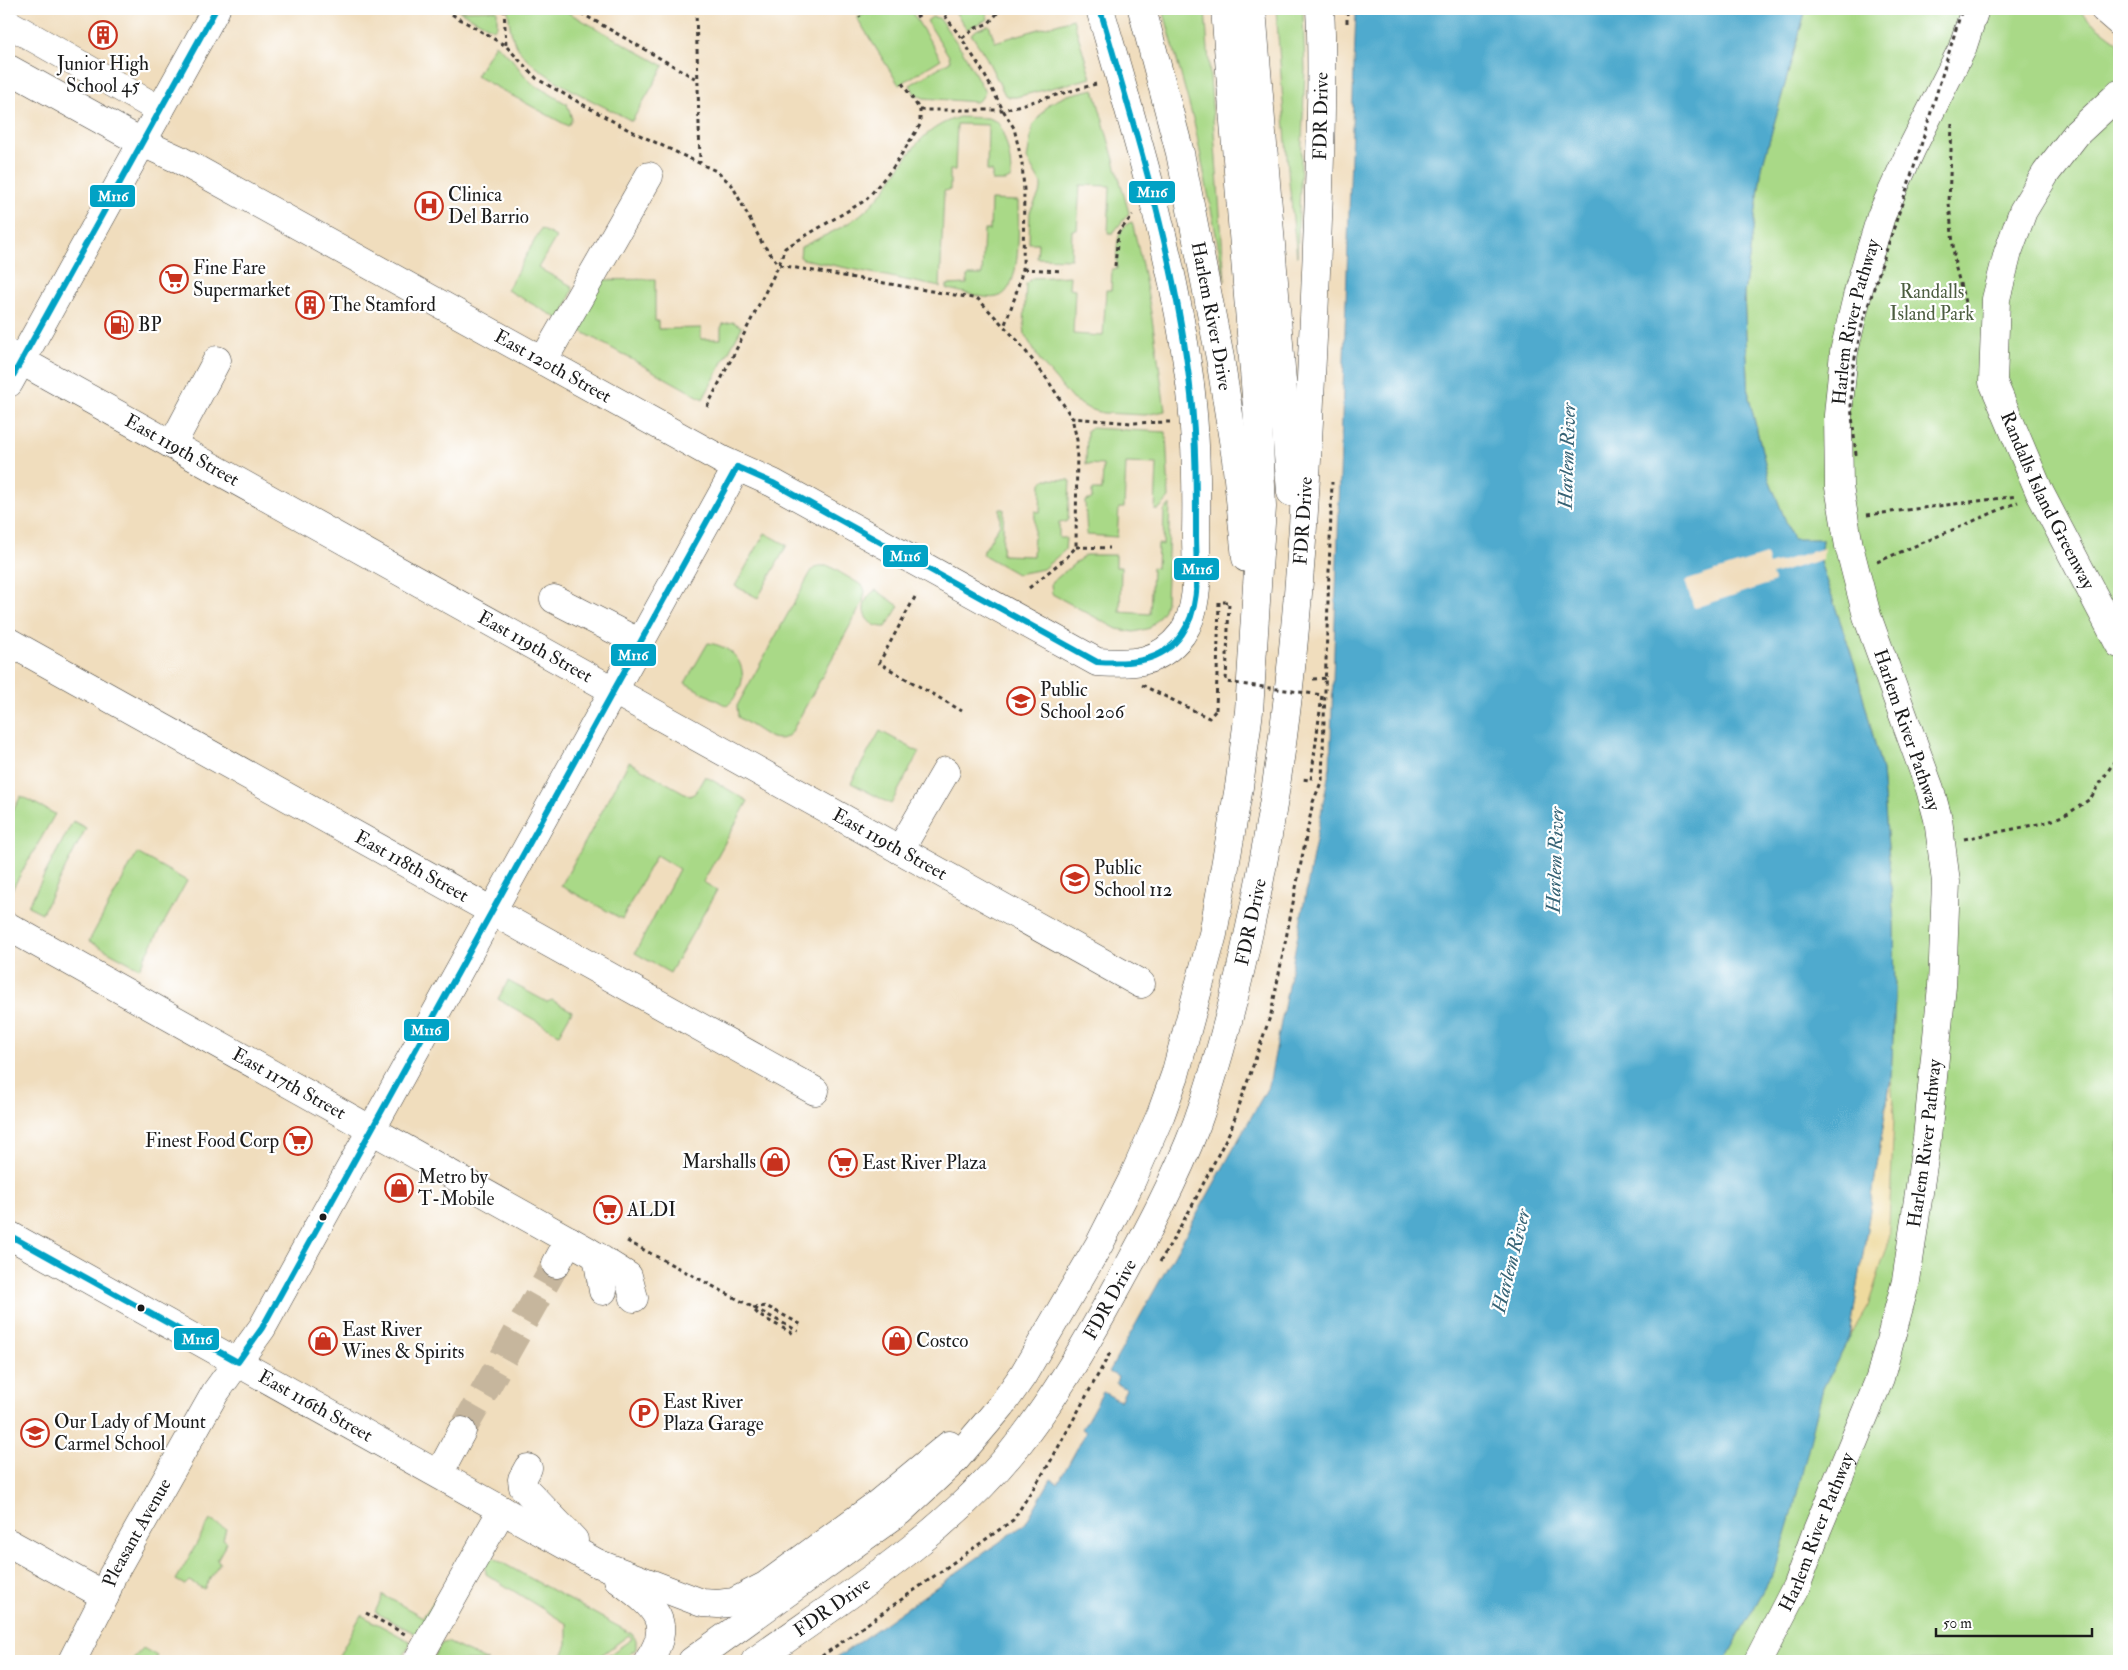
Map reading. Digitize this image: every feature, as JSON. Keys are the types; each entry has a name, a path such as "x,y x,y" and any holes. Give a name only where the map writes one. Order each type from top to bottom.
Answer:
{"main road":[{"path":"13,366 143,143 216,9"},
{"name":"East 120th Street","path":"9,69 143,143 178,159 737,467 773,483 1097,662 1132,663 1155,658 1166,651 1182,633 1190,617 1196,576 1196,499 1189,378 1172,276 1150,182 1100,9"},
{"name":"Harlem River Drive","path":"1142,9 1180,153 1220,358 1236,459 1253,629"},
{"path":"1225,9 1258,421 1262,507 1253,629"},
{"path":"1252,9 1299,594"},
{"name":"FDR Drive","path":"755,1661 897,1560 928,1535 957,1511 1008,1456 1055,1394 1075,1362 1167,1194 1196,1124 1211,1080 1242,968 1270,831 1299,594 1305,516 1317,251 1322,64 1320,9"},
{"name":"Harlem River Pathway","path":"1758,1661 1796,1587 1817,1530 1880,1378 1906,1281 1927,1138 1942,986 1946,882 1938,819 1930,789 1868,616 1843,518 1839,459 1840,382 1844,352 1859,288 1882,216 1912,148 1962,48 1975,9"},
{"path":"2104,9 2119,22"},
{"path":"9,24 160,110"},
{"name":"Randalls Island Greenway","path":"2119,94 2077,133 2046,173 2023,211 2008,252 1996,299 1993,382 2040,493 2119,644"},
{"path":"543,361 649,176"},
{"path":"172,445 217,360"},
{"name":"East 119th Street","path":"13,366 172,445 1141,984"},
{"name":"Pleasant Avenue","path":"72,1661 105,1596 112,1576 215,1392 262,1328 737,467"},
{"path":"554,599 640,643"},
{"name":"FDR Drive","path":"692,1661 899,1512 955,1460 1002,1405 1023,1376 1100,1243 1136,1172 1161,1114 1175,1075 1213,934 1227,859 1249,712 1253,629"},
{"name":"East 118th Street","path":"9,642 815,1091"},
{"path":"900,850 946,771"},
{"name":"East 117th Street","path":"9,927 560,1234 614,1280"},
{"path":"556,1264 560,1234"},
{"name":"East 116th Street","path":"9,1235 595,1562"},
{"path":"595,1562 702,1603 734,1602 765,1586 876,1505 919,1468 1002,1405"},
{"path":"439,1474 462,1431"},
{"path":"528,1468 522,1479 523,1488 595,1562 651,1606 660,1619 658,1645 648,1661"},
{"path":"421,1653 502,1510"},
{"path":"9,1543 105,1596"}],"path":[{"path":"437,9 448,12 506,46 537,79 661,147 716,171 732,185 762,243 779,265 978,299 1048,379 1072,418 1077,440 1076,547 1067,557 1029,588"},
{"path":"504,9 506,46"},
{"path":"574,9 698,80"},
{"path":"696,9 700,163"},
{"path":"856,9 860,16"},
{"path":"916,17 929,9"},
{"path":"940,9 962,38 982,70 1002,110 1014,128 1022,163 1024,190 1023,269 1016,297 1004,327"},
{"path":"1856,455 1850,406 1852,371 1863,321 1919,152 1962,9"},
{"path":"962,38 976,28 989,23 1000,10"},
{"path":"707,407 779,265 785,248 866,200 892,169 920,125 920,110 902,83"},
{"path":"920,110 1002,110 1096,84"},
{"path":"1952,121 1949,203 1955,264 1970,323"},
{"path":"1115,266 1118,233 1134,215"},
{"path":"1023,269 1063,271"},
{"path":"1072,418 1131,424 1170,422"},
{"path":"1843,518 2040,493"},
{"path":"1855,571 2040,493"},
{"path":"1076,547 1110,548"},
{"path":"915,597 879,663 962,711"},
{"path":"1190,709 1209,718 1216,710 1219,602 1228,602 1226,682 1322,695 1311,780 1301,779"},
{"path":"1941,843 2041,824 2069,813 2090,799 2119,754"},
{"path":"627,1241 752,1308 760,1316 797,1333"},
{"path":"752,1308 766,1306 802,1325"},
{"path":"366,1613 421,1653"}],"green space":[{"path":"508,9 562,9 664,66 632,121 567,87 535,66 523,55 515,43"},
{"path":"873,9 910,9 941,59 899,85 857,18"},
{"path":"953,9 985,9 988,19 967,29"},
{"path":"1163,9 1205,9 1225,281 1195,126"},
{"path":"1276,9 1302,9 1303,13 1305,70 1297,257 1289,182"},
{"name":"Randalls Island Park","path":"1806,9 2078,9 2119,43 2119,1661 1725,1661 1775,1570 1823,1388 1850,1336 1891,1077 1895,999 1894,923 1882,771 1855,665 1820,562 1822,539 1793,540 1769,479 1749,398 1744,294 1762,167"},
{"path":"497,10 497,26 493,29 459,11"},
{"path":"932,17 939,18 962,50 985,92 981,99 976,102 924,98 915,94 910,85 950,61 949,56 927,21"},
{"path":"1073,19 1091,78 1016,97 1005,95 986,57 971,34 989,25 995,42"},
{"path":"495,44 511,58 533,84 567,104 572,119 568,126 476,76"},
{"path":"1094,89 1129,213 1113,233 1108,233 1110,186 1080,185 1077,230 1072,230 1071,259 1037,258 1038,243 1029,243 1030,212 1041,190 1041,184 1027,159 1033,125 1049,104 1068,95"},
{"path":"959,117 988,118 998,122 1008,149 1011,178 1006,181 992,181 992,171 987,171 988,125 957,124 955,170 950,170 950,190 944,191 940,287 800,257 801,247 844,226 867,209 889,183 917,144 928,133 942,124"},
{"path":"991,200 1018,201 1017,255 1011,283 1005,292 992,298 947,289 947,285 967,284 967,277 969,275 982,275 984,230 990,230"},
{"path":"1132,222 1152,316 1165,411 1145,415 1103,413 1089,409 1072,399 1041,362 1025,335 1024,325 1026,284 1032,278 1070,276 1069,288 1075,289 1073,334 1103,336 1106,290 1111,290 1112,269 1117,269 1119,235 1126,225"},
{"path":"541,229 556,237 538,268 570,285 573,289 561,320 507,290"},
{"path":"655,279 655,321 658,321 658,329 701,328 701,339 721,339 723,324 733,322 742,327 703,399 570,325 593,280"},
{"path":"1090,428 1166,432 1169,498 1158,510 1155,510 1157,464 1126,463 1124,508 1119,508 1117,537 1087,535 1085,501 1092,499 1092,490 1102,490 1103,465 1086,464 1087,430"},
{"path":"1046,479 1070,480 1068,519 1066,522 1059,523 1059,538 1066,538 1065,550 1043,569 1017,574 982,554 1000,524 1000,509 1004,509 1002,555 1033,556 1035,511 1040,512 1041,483"},
{"path":"1170,504 1166,601 1164,610 1150,628 1134,632 1117,629 1052,594 1051,583 1085,555 1116,555 1116,567 1121,567 1120,612 1150,614 1152,567 1157,568 1158,544 1163,545 1164,511"},
{"path":"765,533 787,545 758,598 735,586"},
{"path":"818,566 829,566 863,586 865,591 863,602 791,733 783,738 772,738 738,717 737,706 812,570"},
{"path":"876,590 899,606 886,627 872,623 864,613 866,601"},
{"path":"708,643 730,651 741,667 740,686 727,706 685,683"},
{"path":"880,731 919,752 891,804 851,783"},
{"path":"629,762 690,796 695,793 705,776 748,801 703,882 717,890 670,973 635,953 679,869 656,855 622,919 561,886"},
{"path":"21,796 55,814 10,893 9,818"},
{"path":"73,821 86,828 42,913 28,906"},
{"path":"137,853 187,881 139,968 89,941"},
{"path":"508,981 547,1002 552,1000 572,1011 559,1034 498,999"},
{"path":"210,1520 226,1529 223,1539 227,1542 217,1560 220,1562 204,1589 189,1581 185,1585 176,1580"},
{"path":"488,1555 632,1634 636,1640 636,1649 621,1661 600,1661 632,1639 629,1635 593,1661 560,1661 567,1644 567,1624 486,1574 485,1563"},
{"path":"383,1595 423,1617 436,1598 442,1601 416,1634 375,1612"},
{"path":"361,1615 411,1642 401,1661 336,1661"},
{"path":"447,1642 488,1661 432,1661 441,1644"},
{"path":"143,1648 157,1656 155,1660 158,1661 131,1661"}],"sand":[{"path":"1891,1077 1894,1118 1888,1244 1868,1306 1850,1336"}],"water":[{"name":"Harlem River","path":"1356,9 1806,9 1762,167 1744,294 1749,398 1769,479 1793,539 1822,539 1820,562 1855,665 1882,771 1894,923 1895,999 1891,1077 1850,1336 1823,1388 1793,1510 1775,1570 1725,1661 832,1661 1025,1524 1051,1479 1058,1483 1086,1432 1082,1429 1103,1392 1120,1401 1126,1389 1116,1383 1118,1377 1109,1372 1269,1085 1330,767"}],"pier":[{"path":"1824,548 1823,559 1772,575 1775,582 1694,608 1685,581 1766,555 1769,565"}],"tunnel":[{"path":"462,1431 556,1264"}],"transit line":[{"name":"M116","path":"9,383 216,9"},
{"name":"M116","path":"737,467 773,483 1097,662 1121,663 1144,660 1165,651 1182,634 1193,611 1197,573 1194,430 1185,346 1166,248 1154,200 1100,9"},
{"name":"M116","path":"9,1235 238,1362 262,1328 737,467"}],"place":[{"name":"Junior High School 45","path":"103,35"},
{"name":"Clinica Del Barrio","path":"429,206"},
{"name":"Fine Fare Supermarket","path":"174,279"},
{"name":"The Stamford","path":"310,305"},
{"name":"BP","path":"119,325"},
{"name":"Public School 206","path":"1021,701"},
{"name":"Public School 112","path":"1075,879"},
{"name":"Finest Food Corp","path":"298,1141"},
{"name":"Marshalls","path":"775,1162"},
{"name":"East River Plaza","path":"843,1163"},
{"name":"Metro by T-Mobile","path":"399,1188"},
{"name":"ALDI","path":"608,1210"},
{"name":"East River Wines & Spirits","path":"323,1341"},
{"name":"Costco","path":"897,1341"},
{"name":"East River Plaza Garage","path":"644,1413"},
{"name":"Our Lady of Mount Carmel School","path":"35,1433"}]}
